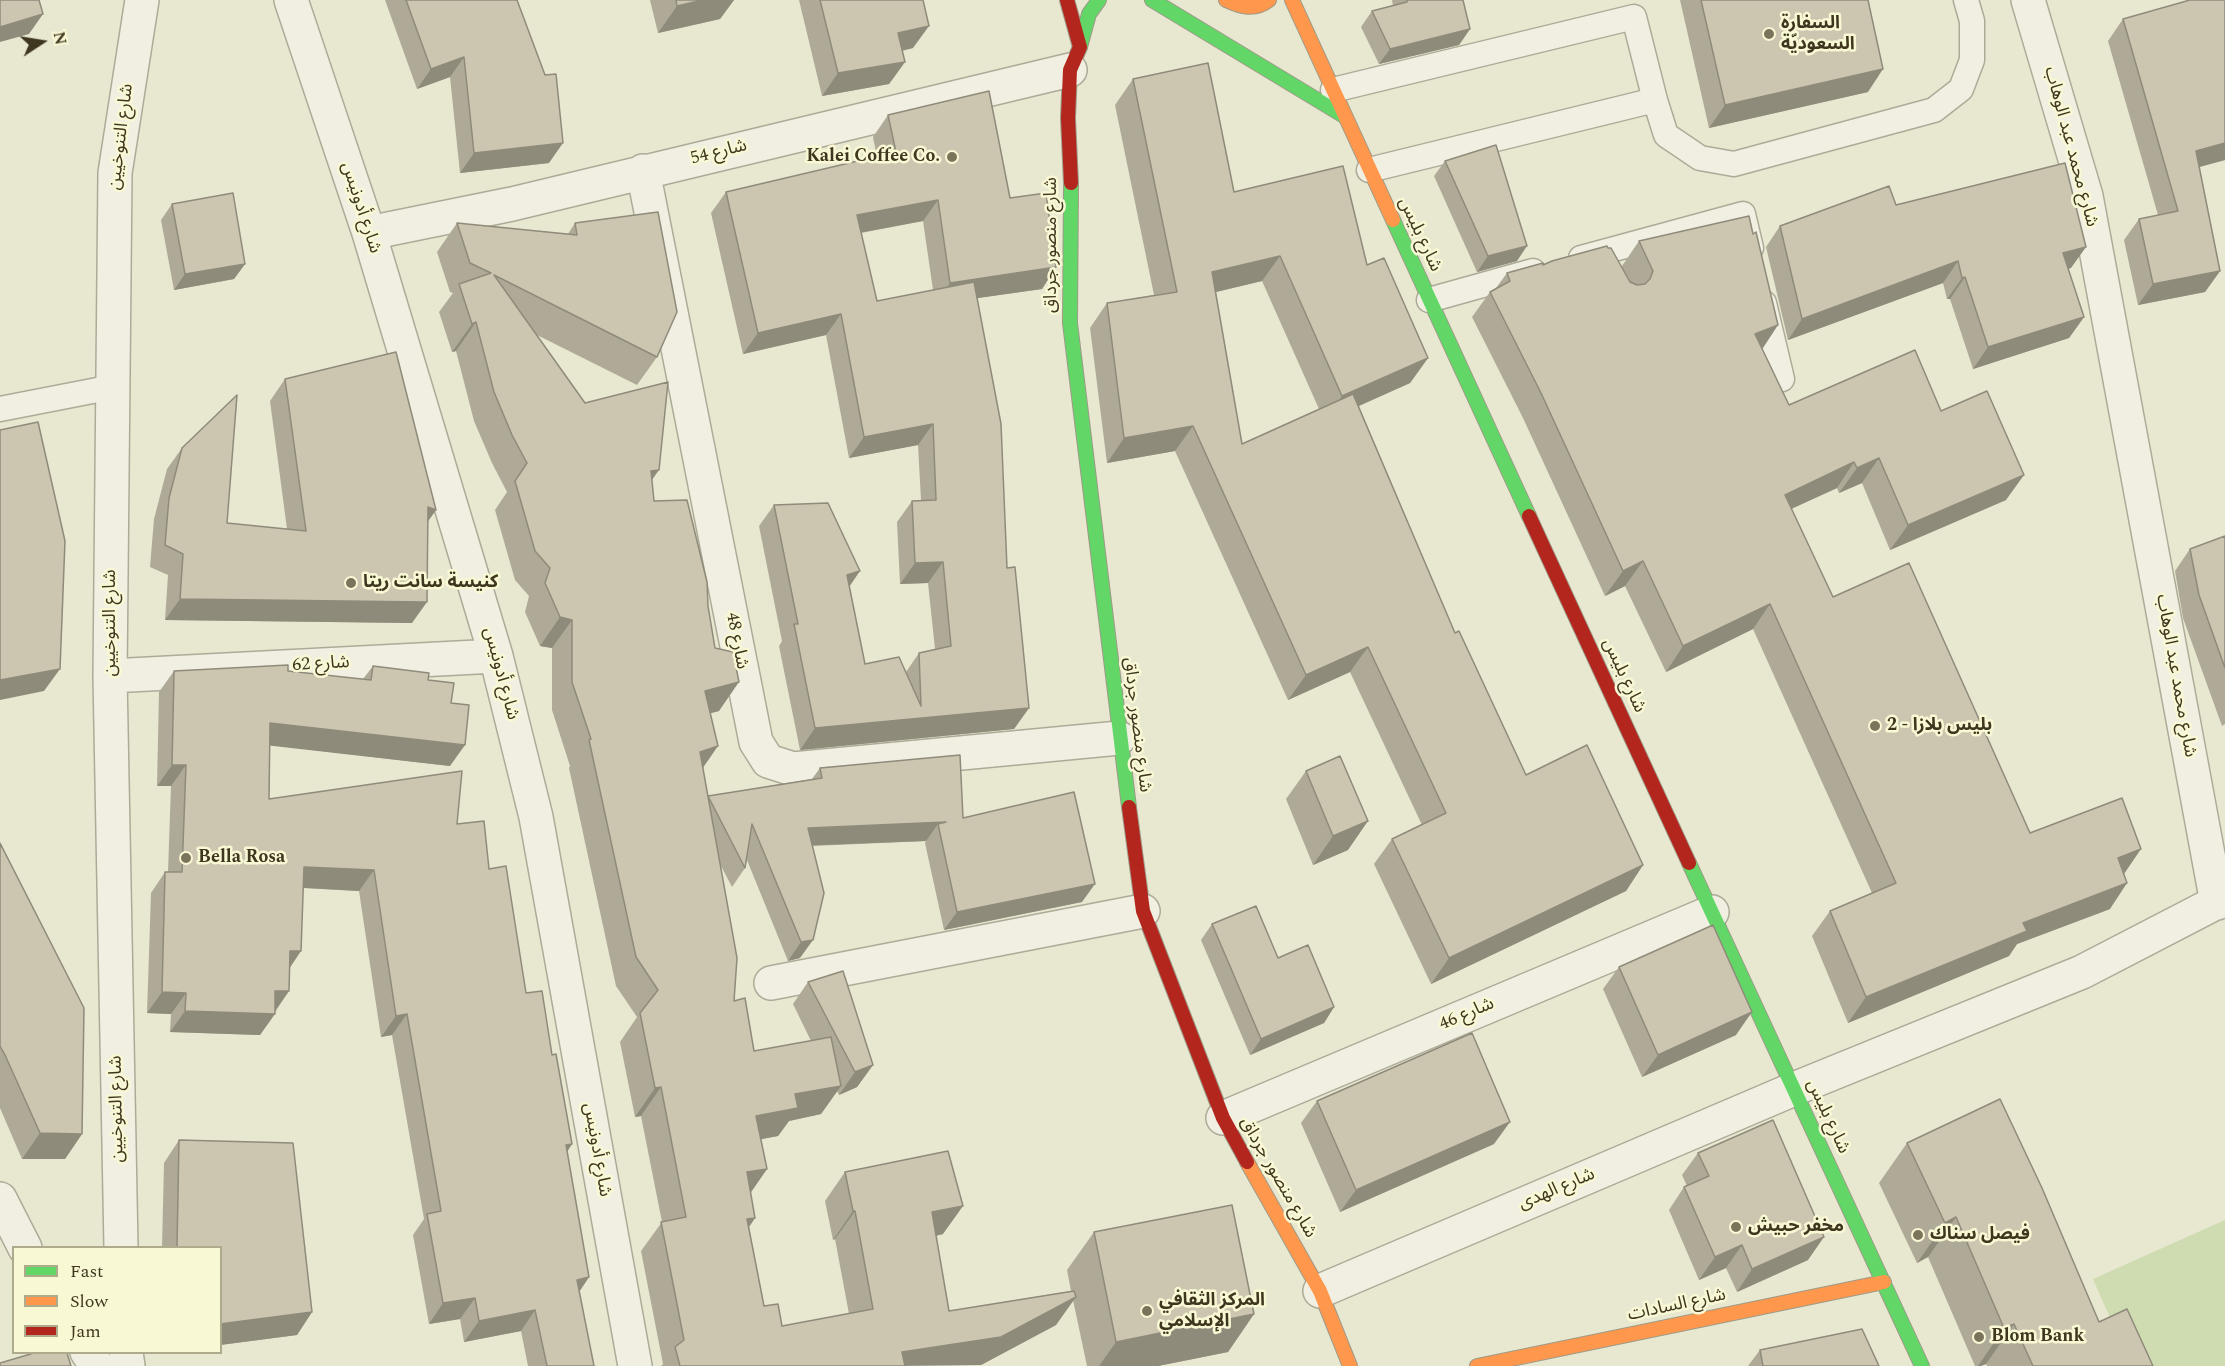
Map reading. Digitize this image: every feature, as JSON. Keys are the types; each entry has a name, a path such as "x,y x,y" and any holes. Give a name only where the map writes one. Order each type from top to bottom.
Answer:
{"street":[{"name":"شارع التنوخيين","path":"121,1246 110,676 115,173 142,0"},
{"name":"شارع أدونيس","path":"291,0 369,233 496,656 536,818 635,1366"},
{"name":"شارع منصور جرداق","path":"1066,0 1075,58"},
{"name":"شارع منصور جرداق","path":"1099,0 1089,14 1075,58 1068,118 1071,173 1070,323 1119,738 1143,911 1222,1119 1320,1291 1350,1366"},
{"path":"1152,0 1344,116"},
{"path":"1226,0 1240,8 1263,6 1269,0"},
{"name":"شارع بليس","path":"1292,0 1922,1366"},
{"name":"شارع محمد عبد الوهاب","path":"1794,1089 2082,972 2221,901 2086,196 2028,0"},
{"name":"شارع 54","path":"369,233 512,204 1075,58"},
{"name":"شارع 48","path":"643,171 756,742 768,761 793,769 1119,738"},
{"name":"شارع 62","path":"110,676 496,656"},
{"path":"771,983 1143,911"},
{"name":"شارع 46","path":"1222,1119 1712,912"},
{"name":"شارع الهدى","path":"1320,1291 1794,1089"},
{"path":"0,1199 24,1246"},
{"name":"شارع السادات","path":"1477,1366 1884,1282"},
{"path":"88,1354 97,1366"}],"lane":[{"path":"1333,90 1634,17 1666,135 1700,158 1734,164 1934,110 1961,89 1972,60 1972,21 1966,0"},
{"path":"1369,170 1655,100"},
{"path":"1429,300 1559,264 1603,262 1743,214 1782,379"},
{"path":"0,409 113,387"}],"green space":[{"path":"2225,1220 2225,1366 2131,1366 2093,1279"}],"building":[{"path":"0,0 39,0 43,14 0,27"},
{"path":"406,0 517,0 545,75 556,74 563,143 474,153 464,57 431,69"},
{"path":"676,0 703,0 677,6"},
{"path":"820,0 923,0 929,26 898,33 905,62 838,73"},
{"path":"1407,0 1463,0 1470,29 1390,49 1372,11 1407,2"},
{"path":"1701,0 1868,0 1883,69 1725,105"},
{"path":"2190,0 2225,0 2225,143 2196,151 2220,271 2153,284 2139,219 2178,211 2123,19"},
{"path":"1208,63 1234,192 1343,166 1367,265 1384,258 1428,358 1342,396 1280,256 1212,272 1242,444 1353,394 1455,633 1459,631 1526,775 1587,745 1643,865 1449,958 1392,839 1446,813 1368,647 1306,675 1193,426 1124,438 1107,303 1177,292 1133,79"},
{"path":"989,91 1010,198 1046,193 1056,267 950,283 938,200 857,215 877,301 974,282 1001,424 1007,568 1015,567 1029,708 815,728 794,624 798,624 774,505 828,503 860,571 847,575 865,664 899,657 921,706 919,653 951,646 943,562 915,563 912,501 936,500 933,424 864,437 841,314 758,333 726,192 896,152 888,115"},
{"path":"1496,145 1527,246 1488,256 1445,161"},
{"path":"2065,163 2086,247 2063,253 2084,317 1988,347 1965,277 1962,278 1958,261 1802,319 1780,226 1889,186 1896,205"},
{"path":"233,193 245,264 185,274 172,204"},
{"path":"658,212 677,312 657,357 494,275 585,403 668,382 659,470 651,471 654,501 687,500 707,582 708,606 715,648 733,652 739,682 705,691 718,746 700,752 737,958 734,1001 745,998 754,1051 831,1037 841,1086 795,1094 798,1108 756,1116 767,1169 747,1172 755,1218 747,1219 764,1306 778,1304 782,1326 873,1309 855,1211 853,1211 845,1172 948,1151 963,1206 932,1212 949,1311 1074,1291 1076,1297 1001,1337 902,1352 905,1366 680,1366 675,1347 684,1340 661,1222 686,1217 661,1087 655,1088 640,1013 658,990 636,957 589,740 591,739 572,682 572,620 560,617 545,583 550,568 535,551 515,481 527,463 512,435 494,392 476,322 472,324 459,284 491,273 470,263 457,223 577,235 575,223"},
{"path":"1749,216 1753,234 1756,232 1778,325 1755,334 1789,405 1915,350 1941,411 1987,391 2024,475 1908,525 1879,458 1857,468 1854,462 1785,495 1833,597 1909,563 2030,833 2122,798 2141,849 2118,858 2127,883 2023,923 2027,931 1866,997 1830,911 1896,883 1770,604 1683,646 1643,561 1623,571 1541,393 1490,292 1510,281 1507,273 1607,246 1611,248 1630,282 1637,285 1645,284 1653,271 1639,241"},
{"path":"396,352 436,510 428,507 427,602 180,599 183,554 165,545 169,498 182,448 237,395 227,523 306,531 285,379"},
{"path":"38,422 65,541 60,669 0,680 0,430"},
{"path":"2225,536 2225,668 2199,595 2190,549"},
{"path":"288,665 288,671 371,680 373,666 429,673 428,680 454,683 451,703 469,705 465,745 270,723 269,799 462,771 457,824 484,821 489,869 506,866 526,993 542,991 552,1055 556,1054 572,1144 566,1145 589,1277 577,1280 594,1366 547,1366 535,1310 479,1321 475,1298 443,1303 427,1214 441,1211 407,1014 396,1016 374,870 304,867 301,951 290,951 289,991 275,991 275,1014 185,1011 186,993 162,992 165,872 182,872 186,765 172,765 174,671"},
{"path":"960,755 963,818 1074,792 1095,884 957,912 938,824 946,822 808,828 824,893 813,940 801,942 752,824 745,868 708,796 822,778 820,768"},
{"path":"1340,756 1368,821 1333,836 1306,771"},
{"path":"0,843 84,1008 82,1134 40,1133 0,1046"},
{"path":"1256,906 1278,958 1308,945 1334,1007 1261,1039 1212,924"},
{"path":"1713,925 1752,1012 1658,1055 1619,967"},
{"path":"843,971 873,1065 855,1072 808,982"},
{"path":"1472,1033 1510,1122 1356,1190 1317,1101"},
{"path":"2000,1099 2042,1188 2099,1322 2127,1309 2153,1366 2033,1366 2014,1324 2004,1328 1956,1217 1945,1223 1907,1143"},
{"path":"1773,1120 1824,1237 1752,1269 1742,1245 1715,1257 1684,1187 1709,1176 1698,1153"},
{"path":"179,1140 293,1143 312,1312 222,1324 222,1246 177,1246"},
{"path":"1232,1205 1254,1314 1116,1342 1094,1232"},
{"path":"1862,1329 1879,1366 1763,1366 1760,1350"},
{"path":"31,1354 67,1354 71,1366 0,1366 0,1363"}],"traffic: fast":[{"path":"1080,47 1089,14 1099,0"},
{"path":"1152,0 1344,116"},
{"path":"1071,183 1070,323 1129,807"},
{"path":"1393,220 1529,516"},
{"path":"1689,863 1922,1366"}],"traffic: slow":[{"path":"1226,0 1248,7 1258,6 1269,0"},
{"path":"1292,0 1393,220"},
{"path":"1247,1162 1320,1291 1350,1366"},
{"path":"1477,1366 1884,1282"}],"traffic: jam":[{"path":"1067,0 1080,47 1070,70 1068,118 1071,183"},
{"path":"1529,516 1689,863"},
{"path":"1129,807 1143,911 1223,1118 1247,1162"}],"place":[{"name":"السفارة السعوديّة","path":"1769,34"},
{"name":"Kalei Coffee Co.","path":"952,157"},
{"name":"كنيسة سانت ريتا","path":"351,583"},
{"name":"2 - بليس بلازا","path":"1875,726"},
{"name":"Bella Rosa","path":"186,858"},
{"name":"مخفر حبيش","path":"1736,1227"},
{"name":"فيصل سناك","path":"1918,1235"},
{"name":"المركز الثقافي الإسلامي","path":"1147,1311"},
{"name":"Blom Bank","path":"1979,1337"}]}
